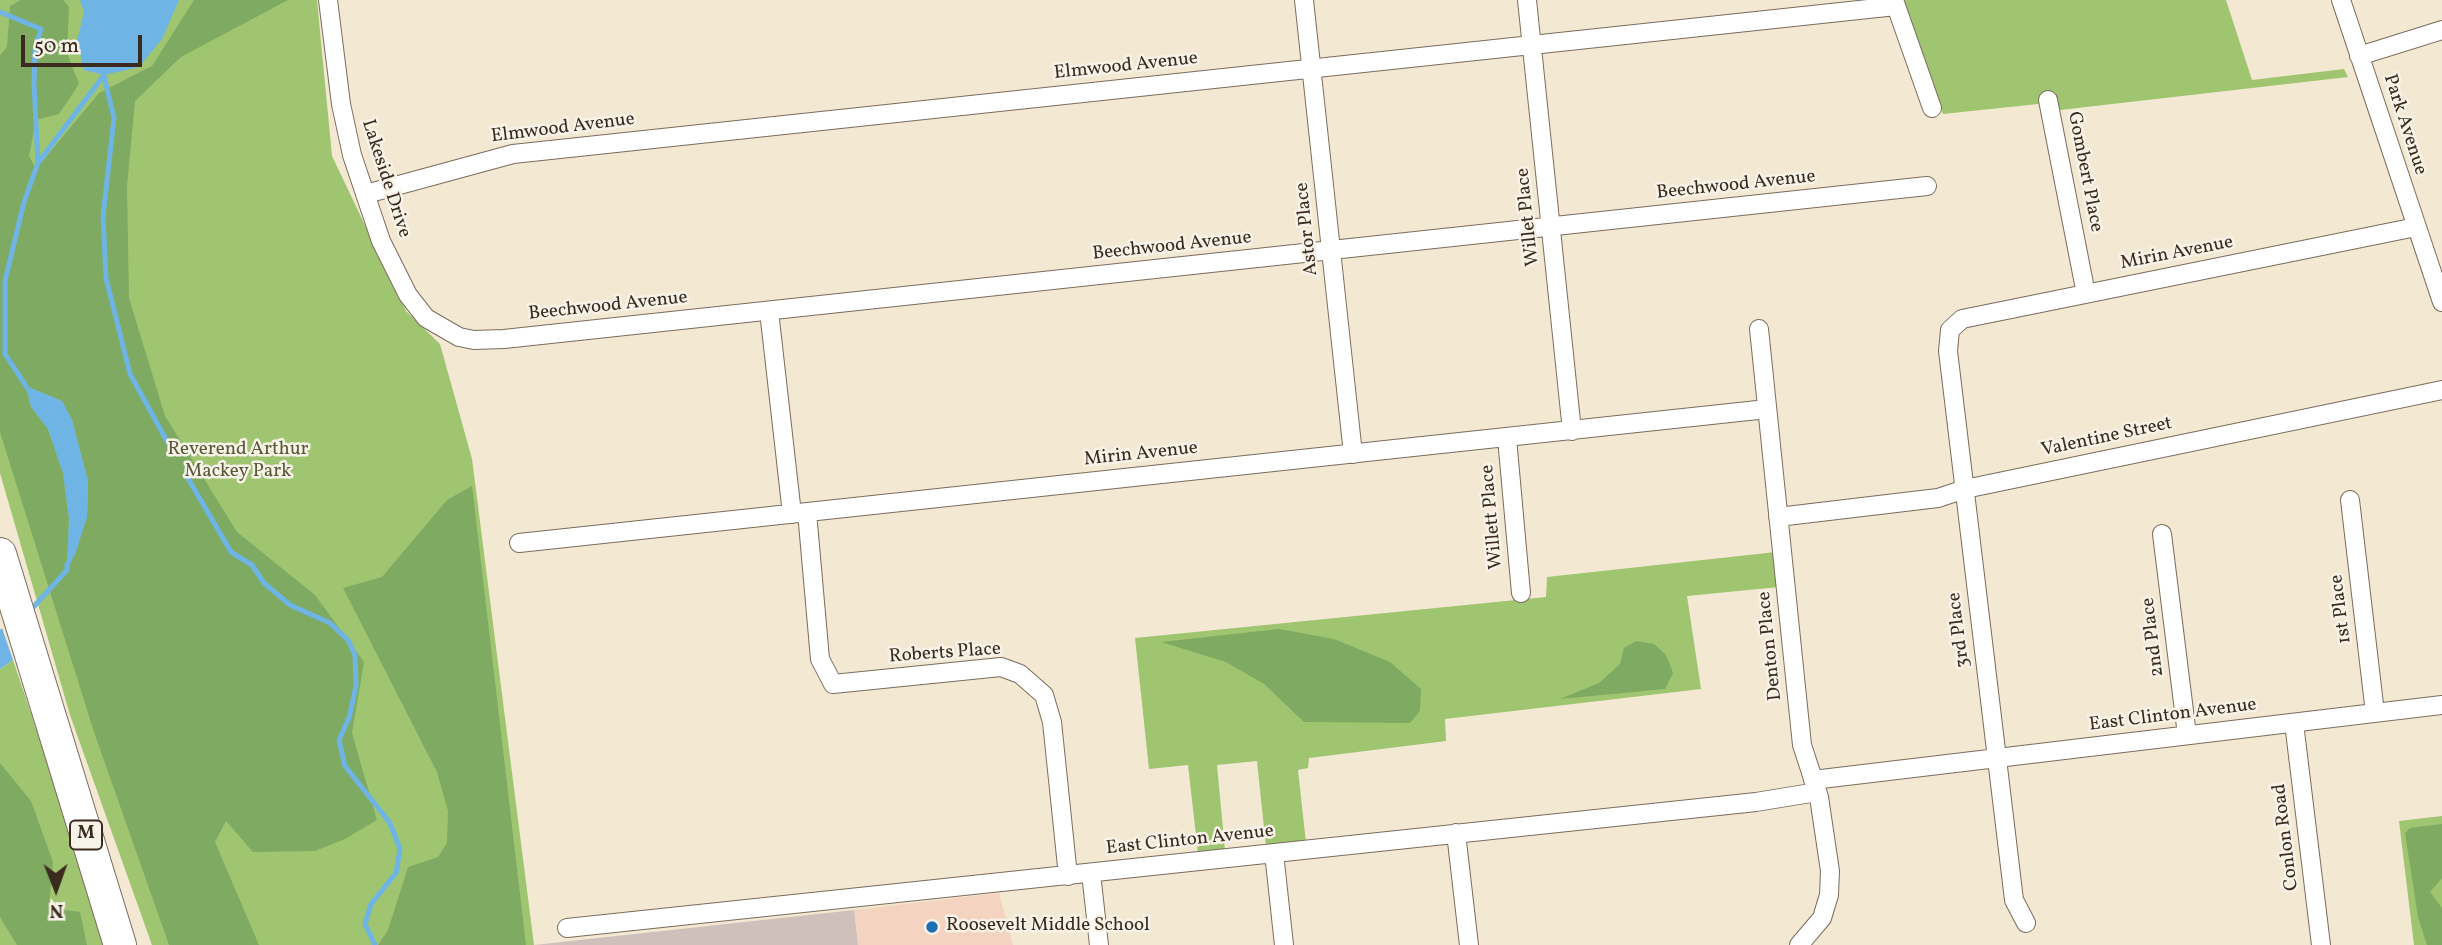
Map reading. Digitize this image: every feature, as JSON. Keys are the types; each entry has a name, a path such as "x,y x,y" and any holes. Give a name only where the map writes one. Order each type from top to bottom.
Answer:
{"highway":[{"name":"M","path":"4,567 120,945"},
{"path":"52,724 137,945"}],"street":[{"name":"Lakeside Drive","path":"328,0 341,104 352,155 381,241 408,295 426,318"},
{"name":"Astor Place","path":"1304,0 1353,454"},
{"name":"Willet Place","path":"1527,0 1573,430"},
{"name":"Park Avenue","path":"2341,0 2442,302"},
{"name":"Elmwood Avenue","path":"366,194 513,154 1531,45 1895,3"},
{"path":"1895,3 1932,108"},
{"path":"2359,56 2442,30"},
{"name":"Gombert Place","path":"2048,100 2086,294"},
{"name":"Beechwood Avenue","path":"426,318 459,337 504,340 1927,186"},
{"name":"Mirin Avenue","path":"1950,330 1962,319 2416,227"},
{"name":"Roberts Place","path":"769,311 820,659 833,684 1001,667 1020,674 1044,695 1052,722 1068,876"},
{"name":"Denton Place","path":"1759,329 1802,745 1815,786 1826,836 1829,895 1822,918 1799,945"},
{"name":"3rd Place","path":"1950,330 1948,351 2014,900 2026,923"},
{"name":"Valentine Street","path":"1778,517 1938,498 1965,489 2442,390"},
{"name":"Mirin Avenue","path":"519,543 1767,409"},
{"name":"Willett Place","path":"1507,438 1521,593"},
{"name":"1st Place","path":"2350,500 2375,713"},
{"name":"2nd Place","path":"2162,534 2186,735"},
{"name":"East Clinton Avenue","path":"567,928 1756,802 1815,786 1909,768 2442,705"},
{"name":"Conlon Road","path":"2294,723 2321,945"},
{"path":"1456,832 1469,945"},
{"path":"1274,853 1283,945"},
{"path":"1091,873 1099,945"}],"shaded area":[{"name":"Roosevelt Middle School","path":"999,893 1013,945 858,945 854,910"},
{"path":"854,910 858,945 534,945"}],"green space":[{"name":"Reverend Arthur Mackey Park","path":"0,0 317,0 332,156 406,311 440,344 472,459 534,945 152,945 70,715 0,473"},
{"path":"21,0 63,0 69,7 67,53 79,84 59,114 36,120 29,156 36,169 99,93 152,66 194,0 288,0 181,57 135,101 127,186 129,298 165,416 237,532 315,595 364,662 352,733 377,820 345,839 315,851 253,852 226,821 215,842 259,945 169,945 94,732 0,432 0,55 7,47 10,6","holes":["26,386 62,401 72,420 88,481 87,517 67,567 69,519 63,473 48,429 31,407"]},
{"path":"1904,0 2226,0 2252,80 2344,69 2348,77 2060,110 2057,102 1943,114"},
{"path":"472,486 526,945 378,945 388,930 408,867 438,857 447,843 448,811 437,772 343,588 382,577 447,500"},
{"path":"1776,552 1779,587 1687,596 1701,689 1445,719 1446,741 1309,758 1308,768 1298,770 1306,843 1266,847 1257,761 1217,765 1225,850 1198,853 1188,765 1149,769 1135,638 1546,597 1547,577"},
{"path":"1279,629 1334,639 1390,662 1421,689 1420,711 1410,723 1304,722 1264,684 1226,662 1161,642"},
{"path":"1636,641 1654,644 1666,655 1673,673 1665,689 1560,699 1599,683 1620,664 1624,648"},
{"path":"13,660 109,945 0,945 0,669"},
{"path":"0,763 31,801 53,862 49,908 80,912 87,945 17,945 0,917"},
{"path":"2442,816 2442,945 2414,945 2399,821"},
{"path":"2442,824 2442,878 2430,892 2442,908 2442,945 2427,945 2418,917 2405,833 2410,828"}],"water":[{"path":"80,0 179,0 162,39 139,67 104,75 84,70 77,41 84,12"},
{"path":"26,386 62,401 72,420 88,481 87,517 67,570 69,519 63,473 48,429 31,407"},
{"path":"2,628 13,660 0,669 0,630"}],"waterway":[{"path":"0,12 41,29 35,50 34,84 38,163"},
{"path":"28,389 5,354 5,281 24,202 38,163 104,75 105,69"},
{"path":"104,76 114,118 103,216 106,278 130,374 168,443"},
{"path":"186,475 231,552 252,565 264,583 290,605 330,623 348,640 355,655 356,686 349,718 339,740 345,766 390,823 400,849 396,873 371,904 365,924 375,945"},
{"path":"28,613 67,570 67,564"}],"place":[{"name":"Roosevelt Middle School","path":"932,927"}]}
